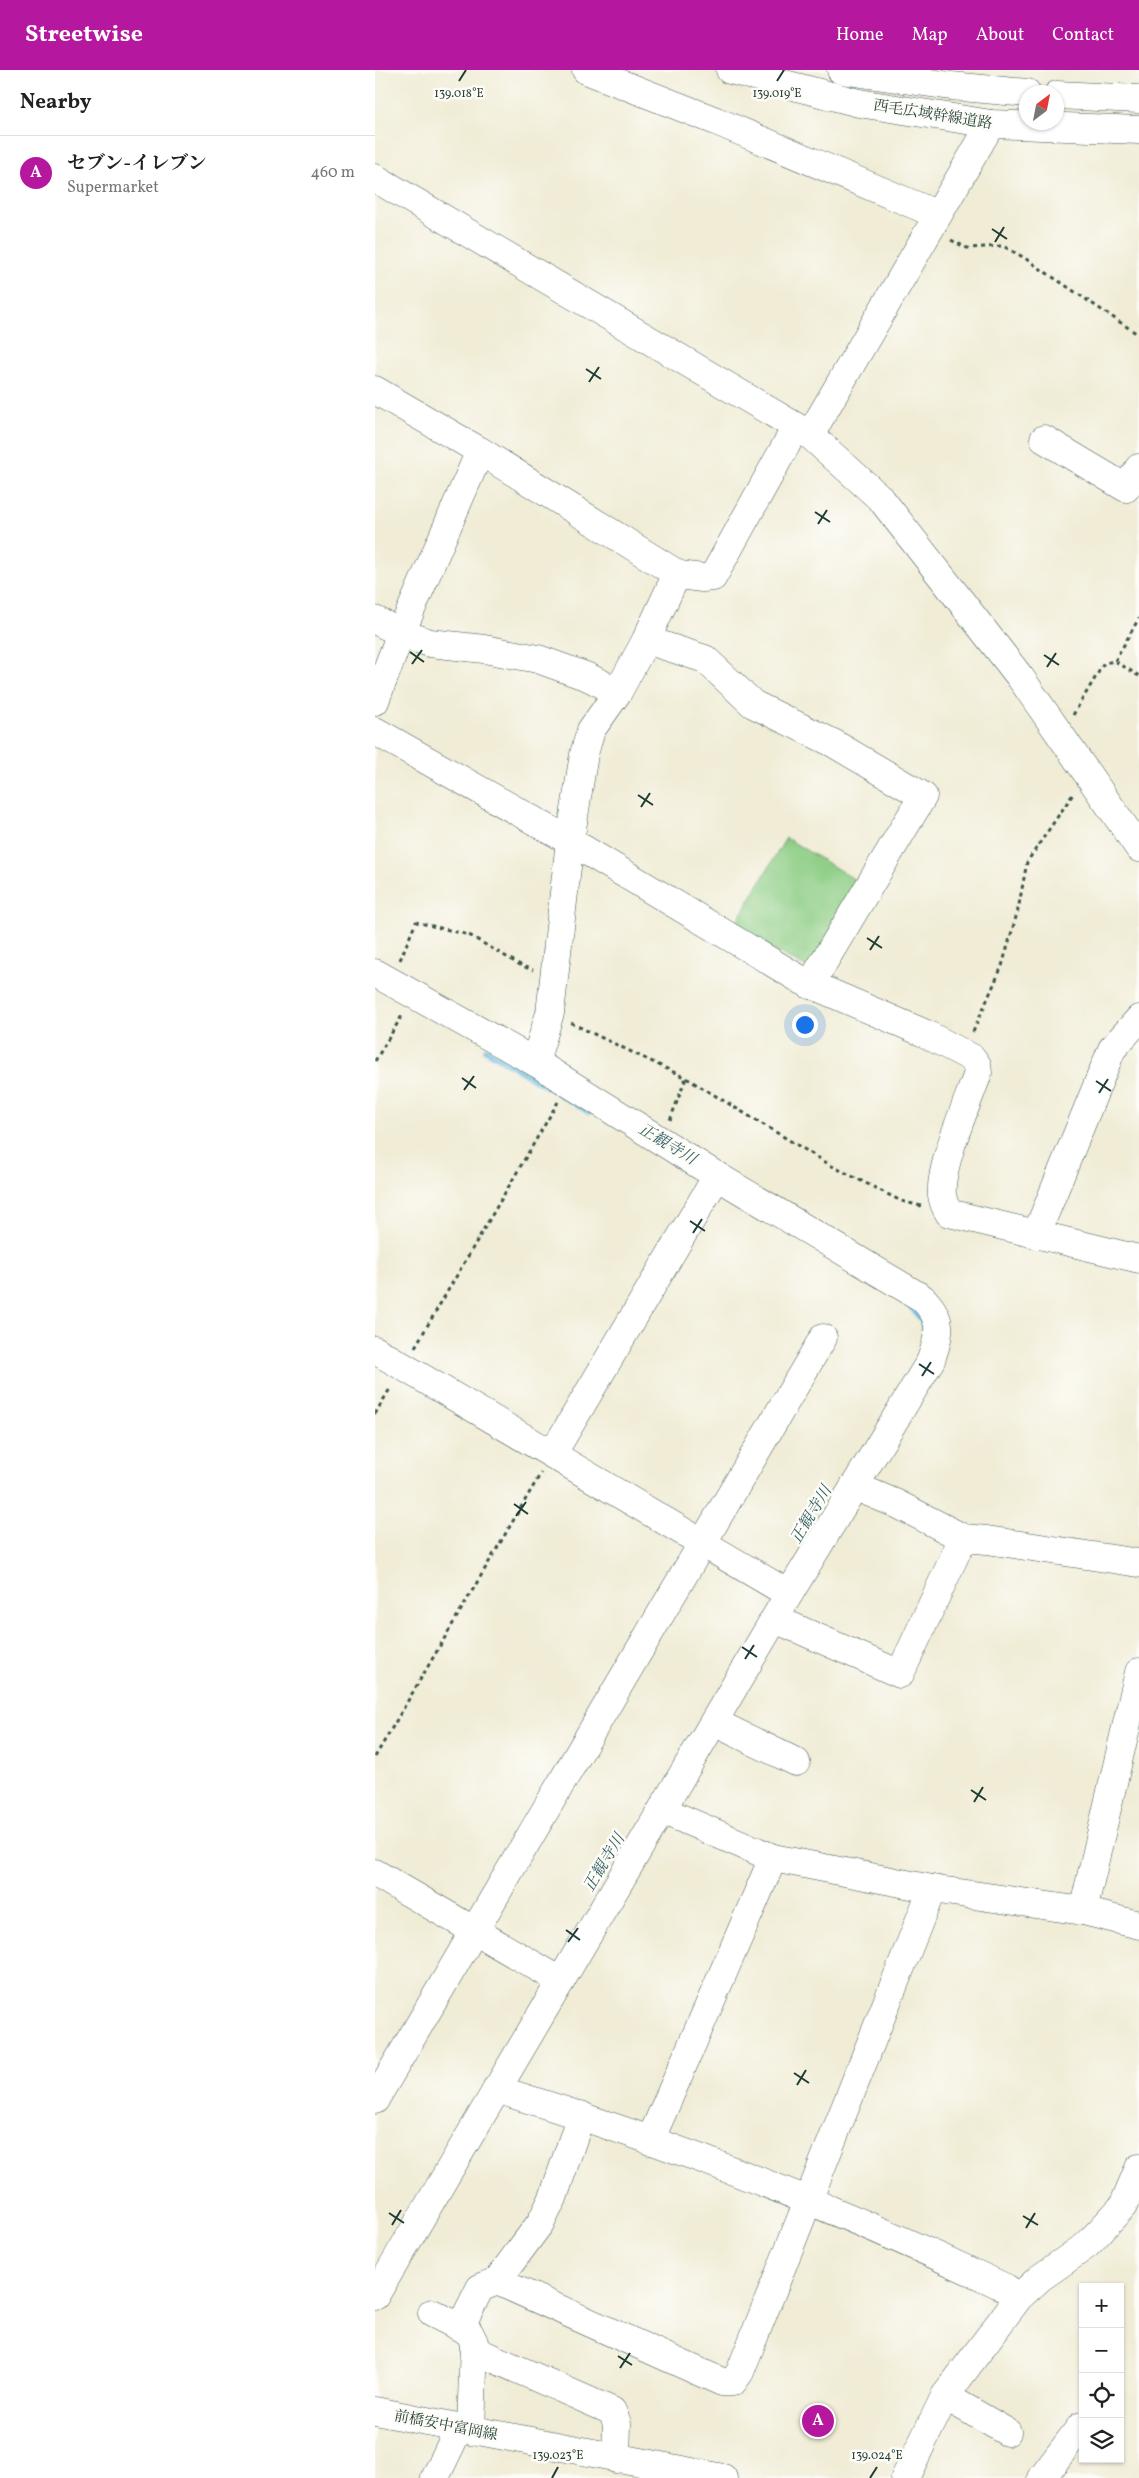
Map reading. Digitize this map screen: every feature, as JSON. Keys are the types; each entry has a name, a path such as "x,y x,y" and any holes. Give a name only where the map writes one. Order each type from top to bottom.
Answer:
{"street":[{"path":"586,70 716,121 933,220"},
{"name":"西毛広域幹線道路","path":"730,70 859,103 991,124 1139,130"},
{"name":"西毛広域幹線道路","path":"841,70 951,86 1019,92"},
{"path":"1064,95 1139,99"},
{"path":"375,390 480,451 679,575 703,578 713,577 991,124"},
{"path":"375,178 803,431 881,499 1020,677 1139,848"},
{"path":"1044,439 1126,488 1139,468"},
{"path":"375,700 401,633 480,451"},
{"path":"535,1062 550,1013 570,840 584,754 591,730 618,692 646,640 675,578 679,575"},
{"path":"375,620 401,633 429,643 538,660 588,677 618,692"},
{"path":"646,640 705,659 753,704 833,743 923,796 811,985"},
{"path":"375,731 570,840 811,985 924,1033 963,1053 977,1064 978,1073 948,1156 941,1192 943,1204 949,1213 1139,1258"},
{"path":"375,2296 789,1594 931,1360 938,1338 938,1322 933,1308 921,1298 717,1176 535,1062 393,984"},
{"path":"1036,1235 1112,1049 1139,1019"},
{"path":"553,1453 717,1176"},
{"path":"375,2100 823,1338"},
{"path":"375,1350 553,1453 789,1594"},
{"path":"854,1486 897,1504 963,1538 1139,1563"},
{"path":"775,1619 900,1674 963,1538"},
{"path":"1083,1912 1139,1672"},
{"path":"714,1722 797,1762"},
{"path":"662,1810 773,1858 932,1889 1083,1912 1139,1925"},
{"path":"650,2141 773,1858"},
{"path":"375,1873 561,1981"},
{"path":"497,2281 722,2382 733,2382 741,2372 932,1889"},
{"path":"496,2089 581,2115 808,2201 923,2249 1007,2288 1019,2297"},
{"path":"461,2326 480,2288 497,2281 541,2222 553,2198 581,2115"},
{"path":"905,2478 945,2396 1019,2297 1093,2238 1123,2206 1139,2168"},
{"path":"432,2313 461,2326 469,2332 474,2350 465,2430 435,2478"},
{"path":"474,2350 612,2411 617,2422 616,2459"},
{"path":"945,2396 1007,2432"},
{"name":"前橋安中富岡線","path":"375,2411 465,2430 723,2478"},
{"path":"1042,2478 1079,2429"}],"path":[{"path":"933,220 967,248 1003,246 1023,257 1139,335"},
{"path":"1115,661 1139,618"},
{"path":"1062,735 1104,663 1115,661 1139,676"},
{"path":"963,1053 1002,966 1018,910 1027,862 1087,773"},
{"path":"375,1062 393,984 416,922 469,935 522,966 555,978"},
{"path":"550,1013 686,1078 832,1166 901,1201 949,1213"},
{"path":"662,1140 686,1078"},
{"path":"375,1414 568,1084"},
{"path":"375,1757 553,1453"}],"green space":[{"path":"786,838 862,884 813,971 733,928"}],"waterway":[{"name":"正観寺川","path":"486,1050 589,1112"},
{"name":"正観寺川","path":"908,1303 922,1320 925,1333"}],"place":[{"name":"セブン-イレブン","path":"818,2421"}]}
